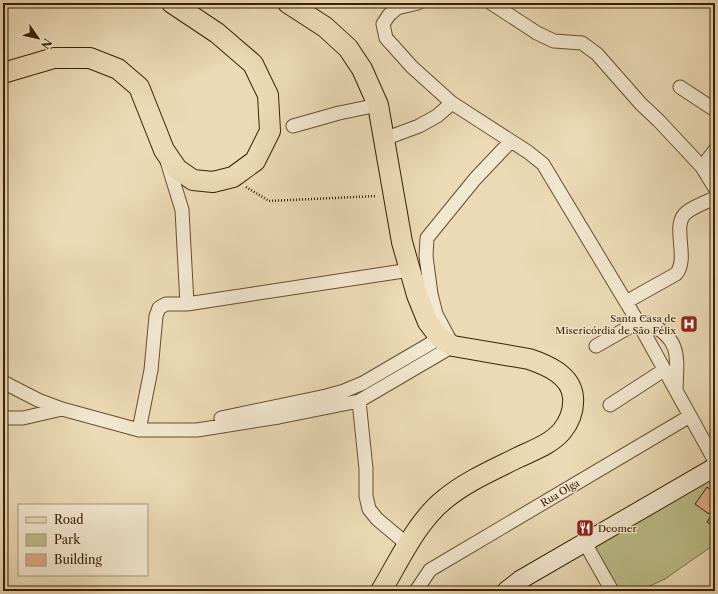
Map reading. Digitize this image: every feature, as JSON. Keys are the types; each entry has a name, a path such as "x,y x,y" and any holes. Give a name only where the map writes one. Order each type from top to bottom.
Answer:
{"main road":[{"path":"3,73 54,58 90,58 118,69 139,87 164,150 177,169 193,180 213,182 233,177 255,161 270,131 268,95 253,64 217,33 172,3"},
{"path":"288,3 325,27 348,48 362,69 378,105 402,242 417,295 428,322 446,342 529,359 548,367 556,372 569,386 572,394 572,412 568,423 562,431 550,442 467,484 444,500 425,519 381,591"}],"street":[{"path":"418,3 397,8 389,15 384,24 386,38 412,67 452,104 511,140 543,164 626,302 715,461"},
{"path":"491,3 537,33 554,41 582,43 597,54 641,104 702,167 715,188"},
{"path":"680,87 715,110"},
{"path":"384,139 419,126 437,116 452,104"},
{"path":"294,126 339,113 378,105"},
{"path":"446,342 431,294 426,256 427,238 475,179 511,140"},
{"path":"164,150 182,210 187,304"},
{"path":"702,167 715,150"},
{"path":"626,302 676,274 680,270 682,263 680,226 682,217 687,212 715,198"},
{"path":"139,430 151,370 156,316 159,308 166,304 187,304 410,270"},
{"path":"596,346 639,325 649,323 664,332 672,342 676,353 676,390"},
{"path":"3,382 38,400 62,409 139,430 197,430 280,417 359,401 446,342"},
{"path":"221,418 344,392 446,342"},
{"path":"610,405 664,370"},
{"path":"359,401 366,469 366,496 369,509 377,519 408,545"},
{"path":"3,418 23,418 62,409"},
{"name":"Rua Olga","path":"416,591 430,570 690,416"},
{"path":"506,591 520,580 715,467"},
{"path":"585,543 612,591"}],"path":[{"path":"233,177 269,201 395,196"}],"green space":[{"path":"713,477 715,481 715,544 665,579 639,591 618,591 593,547"}],"building":[{"path":"707,487 715,493 715,506 709,514 695,504"},
{"path":"715,510 715,527 707,522"}],"place":[{"name":"Santa Casa de Misericórdia de São Félix","path":"689,324"},
{"name":"Dcomer","path":"585,528"}]}
